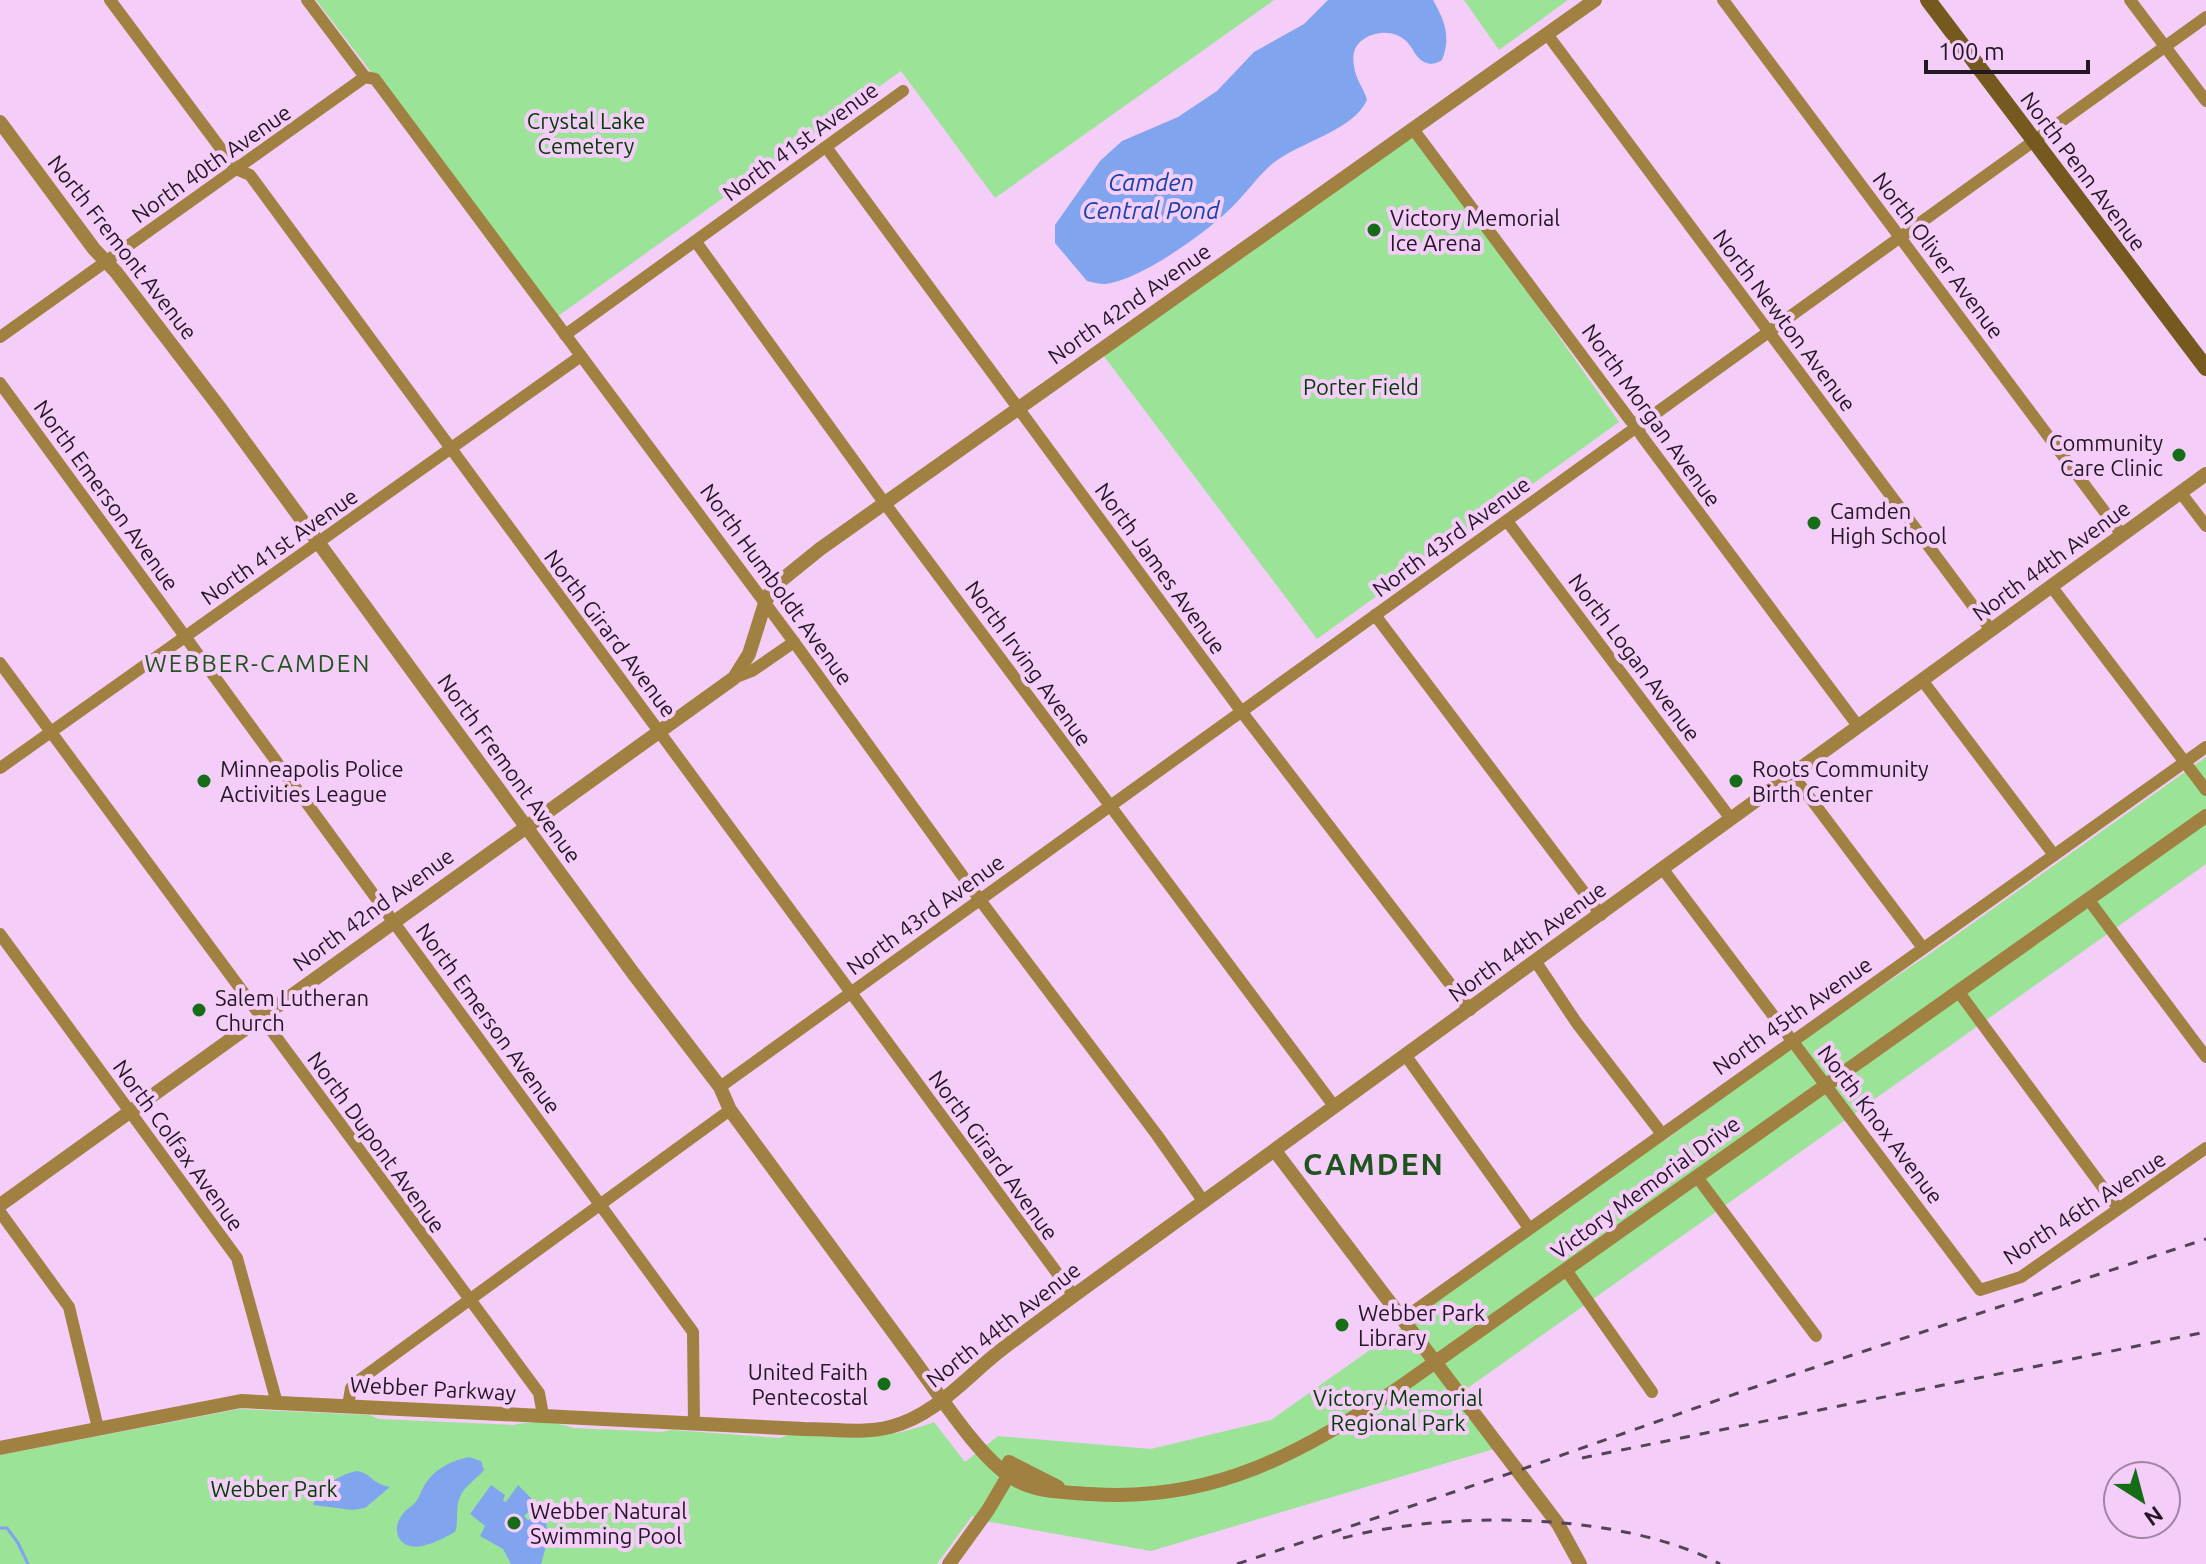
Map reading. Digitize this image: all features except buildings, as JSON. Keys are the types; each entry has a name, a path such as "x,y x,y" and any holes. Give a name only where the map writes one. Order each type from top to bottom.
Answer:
{"main road":[{"name":"North Penn Avenue","path":"1928,0 2206,368"}],"street":[{"name":"North Girard Avenue","path":"110,0 236,169 250,175 1074,1296"},
{"name":"North Humboldt Avenue","path":"307,0 365,77 375,79 794,642 1204,1202"},
{"name":"North 42nd Avenue","path":"734,678 749,654 773,587 784,578 1595,0"},
{"name":"North Oliver Avenue","path":"1723,0 2122,535"},
{"path":"2130,0 2206,101"},
{"name":"North 43rd Avenue","path":"720,1087 2206,17"},
{"name":"North Newton Avenue","path":"1547,34 1991,630"},
{"name":"North 40th Avenue","path":"0,337 365,77"},
{"name":"North 41st Avenue","path":"565,335 903,91"},
{"name":"North Fremont Avenue","path":"0,122 318,542 720,1087 730,1110 977,1444"},
{"name":"North Morgan Avenue","path":"1413,129 1858,726"},
{"name":"North James Avenue","path":"826,147 1241,711 1470,1010"},
{"name":"North Irving Avenue","path":"696,242 1109,806 1334,1106"},
{"name":"North 41st Avenue","path":"0,768 581,356"},
{"name":"North Emerson Avenue","path":"0,383 693,1332 694,1423"},
{"name":"North 44th Avenue","path":"868,1430 911,1420 943,1399 998,1352 1074,1296 2206,474"},
{"path":"2181,493 2206,526"},
{"name":"North Logan Avenue","path":"1507,521 1731,819"},
{"path":"2051,586 2206,790"},
{"path":"1375,615 1601,915"},
{"name":"North 42nd Avenue","path":"0,1205 734,678 752,671 794,642"},
{"name":"North Dupont Avenue","path":"0,663 539,1393 543,1415"},
{"path":"1922,680 2054,855"},
{"name":"North 45th Avenue","path":"1403,1319 2206,747"},
{"path":"1792,774 1923,948"},
{"name":"Victory Memorial Drive","path":"977,1444 1039,1489 1142,1496 1238,1477 1306,1447 1435,1362 2206,816"},
{"name":"North Knox Avenue","path":"1662,868 1980,1290"},
{"path":"2088,899 2206,1057"},
{"name":"North Colfax Avenue","path":"0,934 237,1258 277,1403"},
{"path":"1536,962 1576,1022 1662,1134"},
{"path":"1958,991 2118,1208"},
{"path":"1406,1056 1529,1228"},
{"path":"348,1406 351,1388 358,1381 730,1110"},
{"name":"North 46th Avenue","path":"1980,1290 2021,1277 2206,1148"},
{"path":"1275,1151 1558,1524 1580,1564"},
{"path":"1697,1177 1816,1336"},
{"path":"0,1212 69,1307 98,1428"},
{"path":"1566,1270 1652,1392"},
{"name":"Webber Parkway","path":"0,1448 241,1401 868,1430"},
{"path":"949,1564 1011,1470"}],"green space":[{"name":"Crystal Lake Cemetery","path":"316,0 1274,0 995,198 901,71 558,316"},
{"path":"1464,0 1568,0 1499,50"},
{"name":"Porter Field","path":"1413,129 1619,422 1317,639 1100,351"},
{"path":"2206,757 2206,864 1465,1390 1504,1446 1151,1551 990,1522 972,1516 937,1564 0,1564 0,1455 239,1409 370,1415 379,1419 513,1425 544,1423 574,1428 672,1430 780,1438 788,1435 878,1436 934,1422 965,1462 998,1436 1151,1449 1271,1420 1408,1323 1613,1170 1667,1139 1795,1044 1928,955"}],"water":[{"name":"Camden Central Pond","path":"1328,0 1433,0 1445,29 1446,44 1442,60 1433,64 1424,62 1408,43 1393,34 1381,33 1364,39 1356,47 1353,62 1367,100 1350,120 1272,164 1223,216 1174,253 1120,281 1105,284 1087,281 1055,243 1055,225 1100,161 1122,141 1178,117 1217,91 1254,52 1304,24"},
{"path":"469,1457 481,1461 484,1470 461,1495 455,1532 418,1547 404,1544 397,1529 403,1513 416,1501 433,1475 455,1461"},
{"path":"357,1471 390,1487 365,1508 352,1510 313,1505 331,1483"},
{"name":"Webber Natural Swimming Pool","path":"491,1485 505,1495 503,1501 506,1502 518,1485 537,1504 524,1516 528,1520 544,1514 549,1536 541,1564 511,1564 503,1549 480,1536 485,1526 470,1514"}],"waterway":[{"path":"0,1528 7,1528 28,1564"}],"railway":[{"path":"1237,1564 1517,1471 1752,1388 2206,1239"},
{"path":"1582,1458 2206,1332"},
{"path":"1343,1538 1433,1523 1534,1521 1635,1534 1680,1547 1720,1564"}],"place":[{"name":"Victory Memorial Ice Arena","path":"1374,230"},
{"name":"Community Care Clinic","path":"2179,455"},
{"name":"Camden High School","path":"1814,523"},
{"name":"Minneapolis Police Activities League","path":"204,781"},
{"name":"Roots Community Birth Center","path":"1736,781"},
{"name":"Salem Lutheran Church","path":"199,1010"},
{"name":"Webber Park Library","path":"1342,1325"},
{"name":"United Faith Pentecostal","path":"884,1384"},
{"name":"Webber Natural Swimming Pool","path":"514,1523"}],"district":[{"name":"WEBBER-CAMDEN","path":"258,663"},
{"name":"CAMDEN","path":"1374,1164"}],"park label":[{"name":"Victory Memorial Regional Park","path":"1398,1410"},
{"name":"Webber Park","path":"274,1488"}]}
